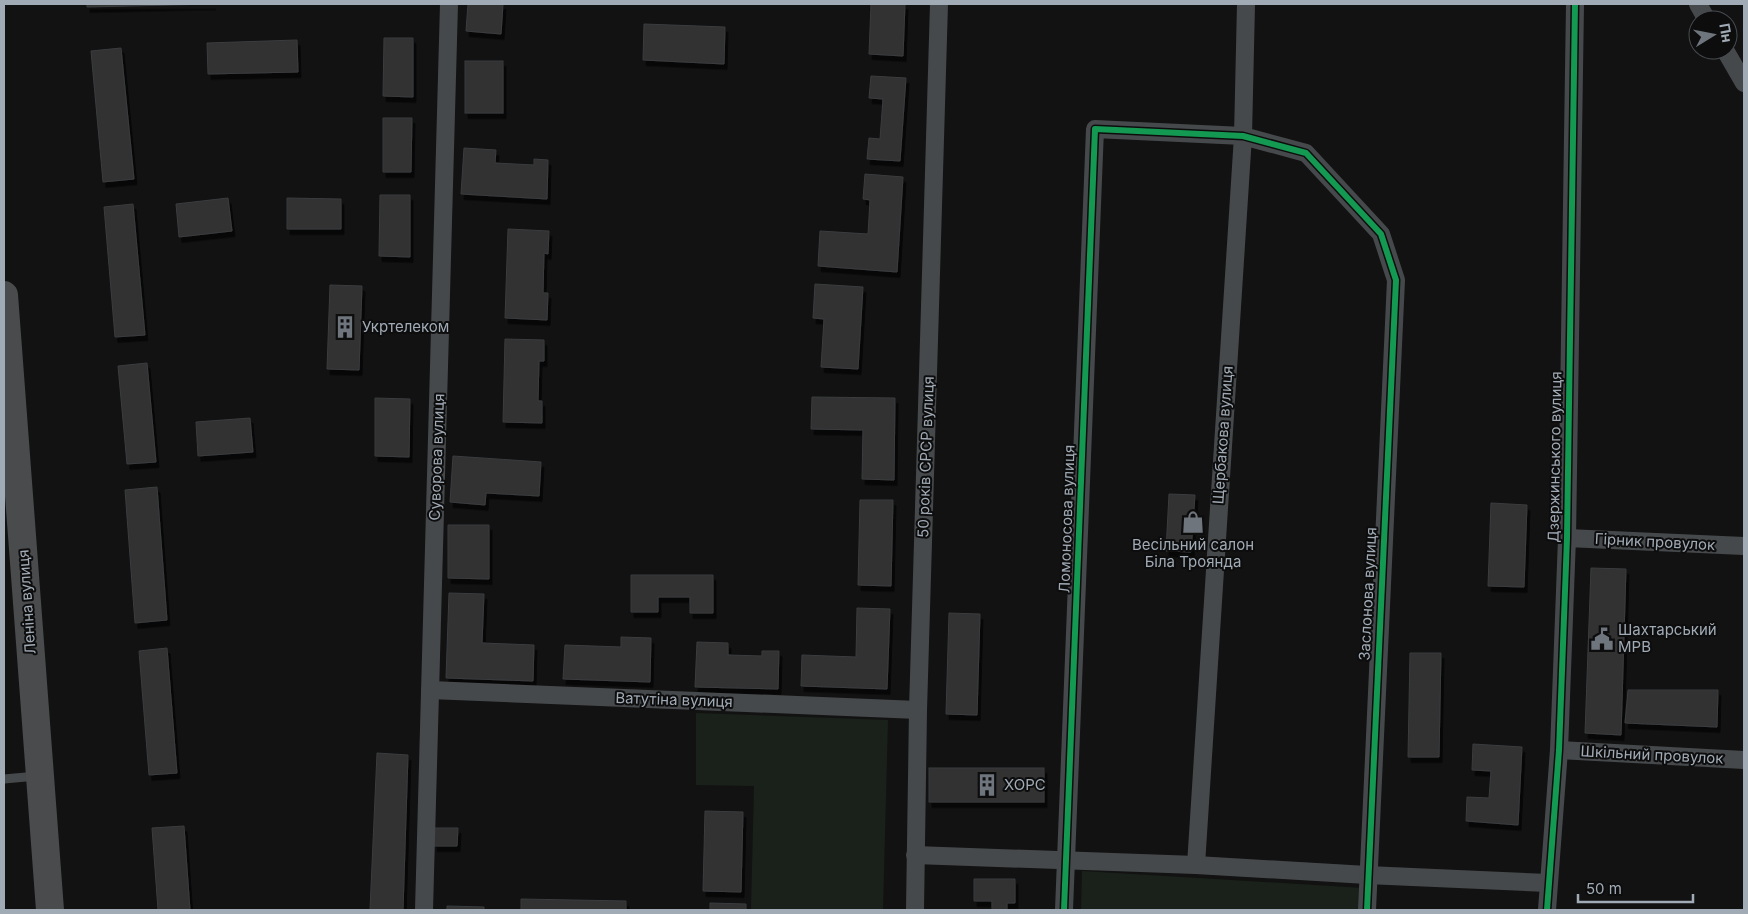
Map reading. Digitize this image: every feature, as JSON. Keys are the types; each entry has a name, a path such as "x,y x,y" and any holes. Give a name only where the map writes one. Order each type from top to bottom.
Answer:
{"main road":[{"name":"Леніна вулиця","path":"4,294 50,910"}],"street":[{"name":"Суворова вулиця","path":"424,910 448,4"},
{"name":"50 років СРСР вулиця","path":"915,910 918,710 939,4"},
{"name":"Щербакова вулиця","path":"1196,865 1243,136 1246,4"},
{"name":"Дзержинського вулиця","path":"1547,910 1559,750 1566,538 1575,4"},
{"path":"1731,60 1744,83"},
{"name":"Ломоносова вулиця","path":"1064,910 1096,129 1243,136"},
{"name":"Заслонова вулиця","path":"1243,136 1306,153 1381,234 1396,280 1366,910"},
{"name":"Гірник провулок","path":"1566,538 1744,546"},
{"name":"Ватутіна вулиця","path":"430,690 918,710"},
{"name":"Шкільний провулок","path":"1559,750 1744,760"},
{"path":"915,855 1196,865 1548,883"}],"lane":[{"path":"4,778 40,775"}],"shaded area":[{"path":"696,713 888,720 883,910 751,910 754,786 696,785"},
{"path":"1082,871 1363,888 1363,910 1081,910"}],"building":[{"path":"87,4 213,4 87,7"},
{"path":"468,4 503,4 501,34 466,31"},
{"path":"871,4 905,4 903,56 869,54"},
{"path":"644,24 725,27 724,64 643,60"},
{"path":"384,38 413,38 413,97 383,96"},
{"path":"297,40 298,72 208,74 207,43"},
{"path":"121,48 134,179 103,182 91,51"},
{"path":"465,61 503,61 503,113 465,113"},
{"path":"871,76 906,78 900,161 867,159 869,138 880,139 883,99 869,98"},
{"path":"383,118 412,118 411,172 383,172"},
{"path":"464,148 496,150 495,163 534,165 534,159 548,160 547,199 461,194"},
{"path":"865,174 903,177 897,272 818,266 820,231 868,234 870,200 863,199"},
{"path":"380,195 410,195 410,257 379,256"},
{"path":"228,198 232,231 179,237 176,204"},
{"path":"287,198 341,199 341,229 287,229"},
{"path":"133,204 145,335 115,337 104,207"},
{"path":"508,229 549,231 548,254 544,253 543,293 548,293 547,320 505,318"},
{"path":"815,284 863,287 858,369 821,367 824,319 813,318"},
{"name":"Укртелеком","path":"330,285 362,286 359,370 327,369"},
{"path":"505,339 544,340 544,361 539,361 538,401 542,401 542,423 503,422"},
{"path":"147,363 156,462 127,464 118,366"},
{"path":"812,397 895,398 894,480 862,479 863,430 811,429"},
{"path":"375,398 410,399 409,457 375,456"},
{"path":"250,418 253,452 198,456 196,422"},
{"path":"453,456 541,462 539,496 486,493 485,505 450,502"},
{"path":"157,487 167,620 135,623 125,490"},
{"path":"1169,494 1195,495 1191,552 1166,551"},
{"path":"860,500 893,500 891,586 858,585"},
{"path":"1491,503 1527,505 1524,587 1488,586"},
{"path":"448,525 489,525 489,579 448,578"},
{"path":"1591,568 1626,569 1621,735 1585,733"},
{"path":"631,575 713,575 713,613 690,613 690,597 658,597 658,612 631,612"},
{"path":"449,593 484,594 482,643 534,645 533,681 446,678"},
{"path":"857,608 890,609 887,689 801,686 802,655 856,657"},
{"path":"949,613 980,614 977,715 946,714"},
{"path":"621,637 651,638 650,682 563,679 565,645 621,647"},
{"path":"697,642 728,643 728,655 762,656 762,651 779,651 778,689 695,687"},
{"path":"167,648 177,773 149,775 139,651"},
{"path":"1410,653 1441,653 1439,757 1408,757"},
{"path":"1628,690 1718,690 1717,727 1625,723"},
{"path":"1473,744 1522,747 1518,825 1466,821 1467,797 1489,798 1491,771 1472,770"},
{"path":"377,753 408,755 403,910 370,910"},
{"name":"ХОРС","path":"929,768 1044,768 1044,802 929,802"},
{"path":"705,811 743,812 741,892 703,891"},
{"path":"184,826 190,910 158,910 152,828"},
{"path":"434,828 458,828 457,846 434,846"},
{"path":"974,879 1015,879 1015,903 1007,903 1007,910 992,910 992,901 974,901"},
{"path":"521,899 626,901 626,910 521,910"},
{"path":"710,903 746,904 746,910 710,910"},
{"path":"447,906 484,907 484,910 447,910"}],"cycle path":[{"path":"1547,910 1559,750 1567,538 1575,4"},
{"path":"1064,910 1095,129 1243,136 1306,153 1381,234 1396,280 1367,910"}],"place":[{"name":"Укртелеком","path":"345,327"},
{"name":"Весільний салон Біла Троянда","path":"1193,522"},
{"name":"Шахтарський МРВ","path":"1602,639"},
{"name":"ХОРС","path":"987,785"}]}
